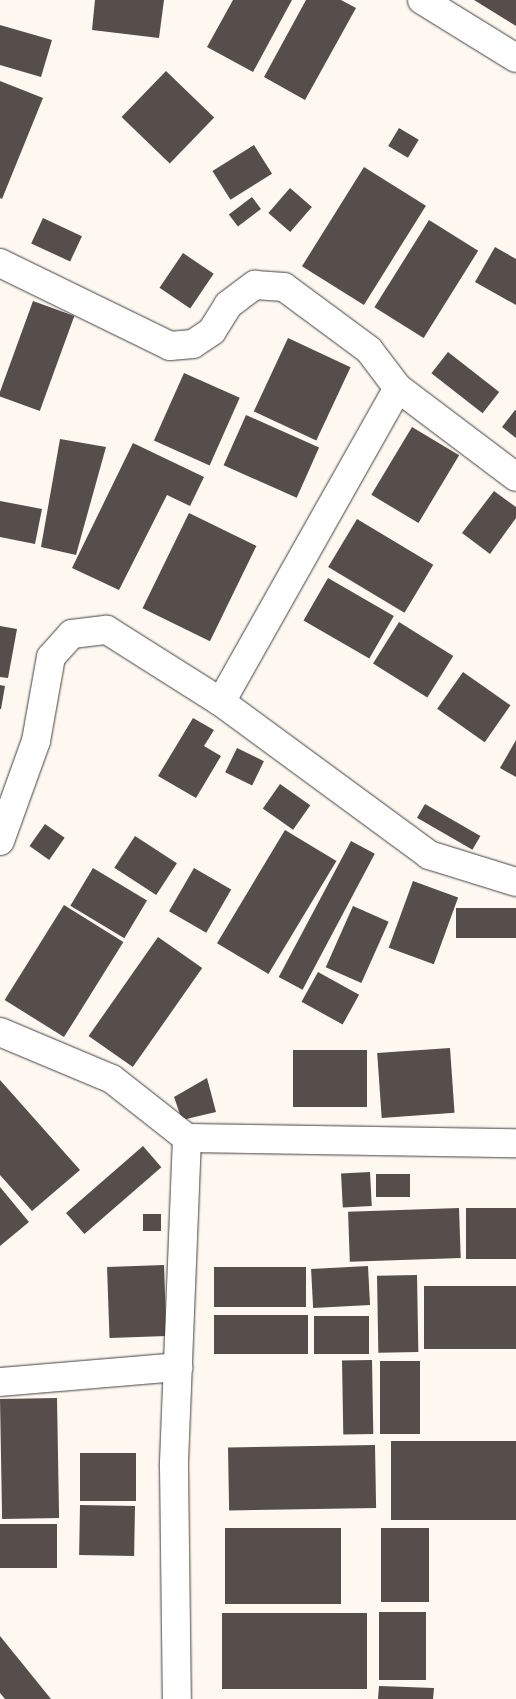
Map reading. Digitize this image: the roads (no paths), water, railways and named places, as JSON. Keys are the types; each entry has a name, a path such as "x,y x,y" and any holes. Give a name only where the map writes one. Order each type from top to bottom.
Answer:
{"street":[{"path":"435,3 516,58"},
{"path":"0,263 170,346 192,344 212,332 228,305 255,285 284,287 369,350 398,388 516,477"},
{"path":"221,702 398,388"},
{"path":"1,839 36,741 51,657 72,634 107,630 221,702 429,855 516,882"},
{"path":"0,1032 112,1080 187,1138 516,1143"},
{"path":"177,1699 174,1466 187,1138"},
{"path":"0,1382 178,1367"}]}
